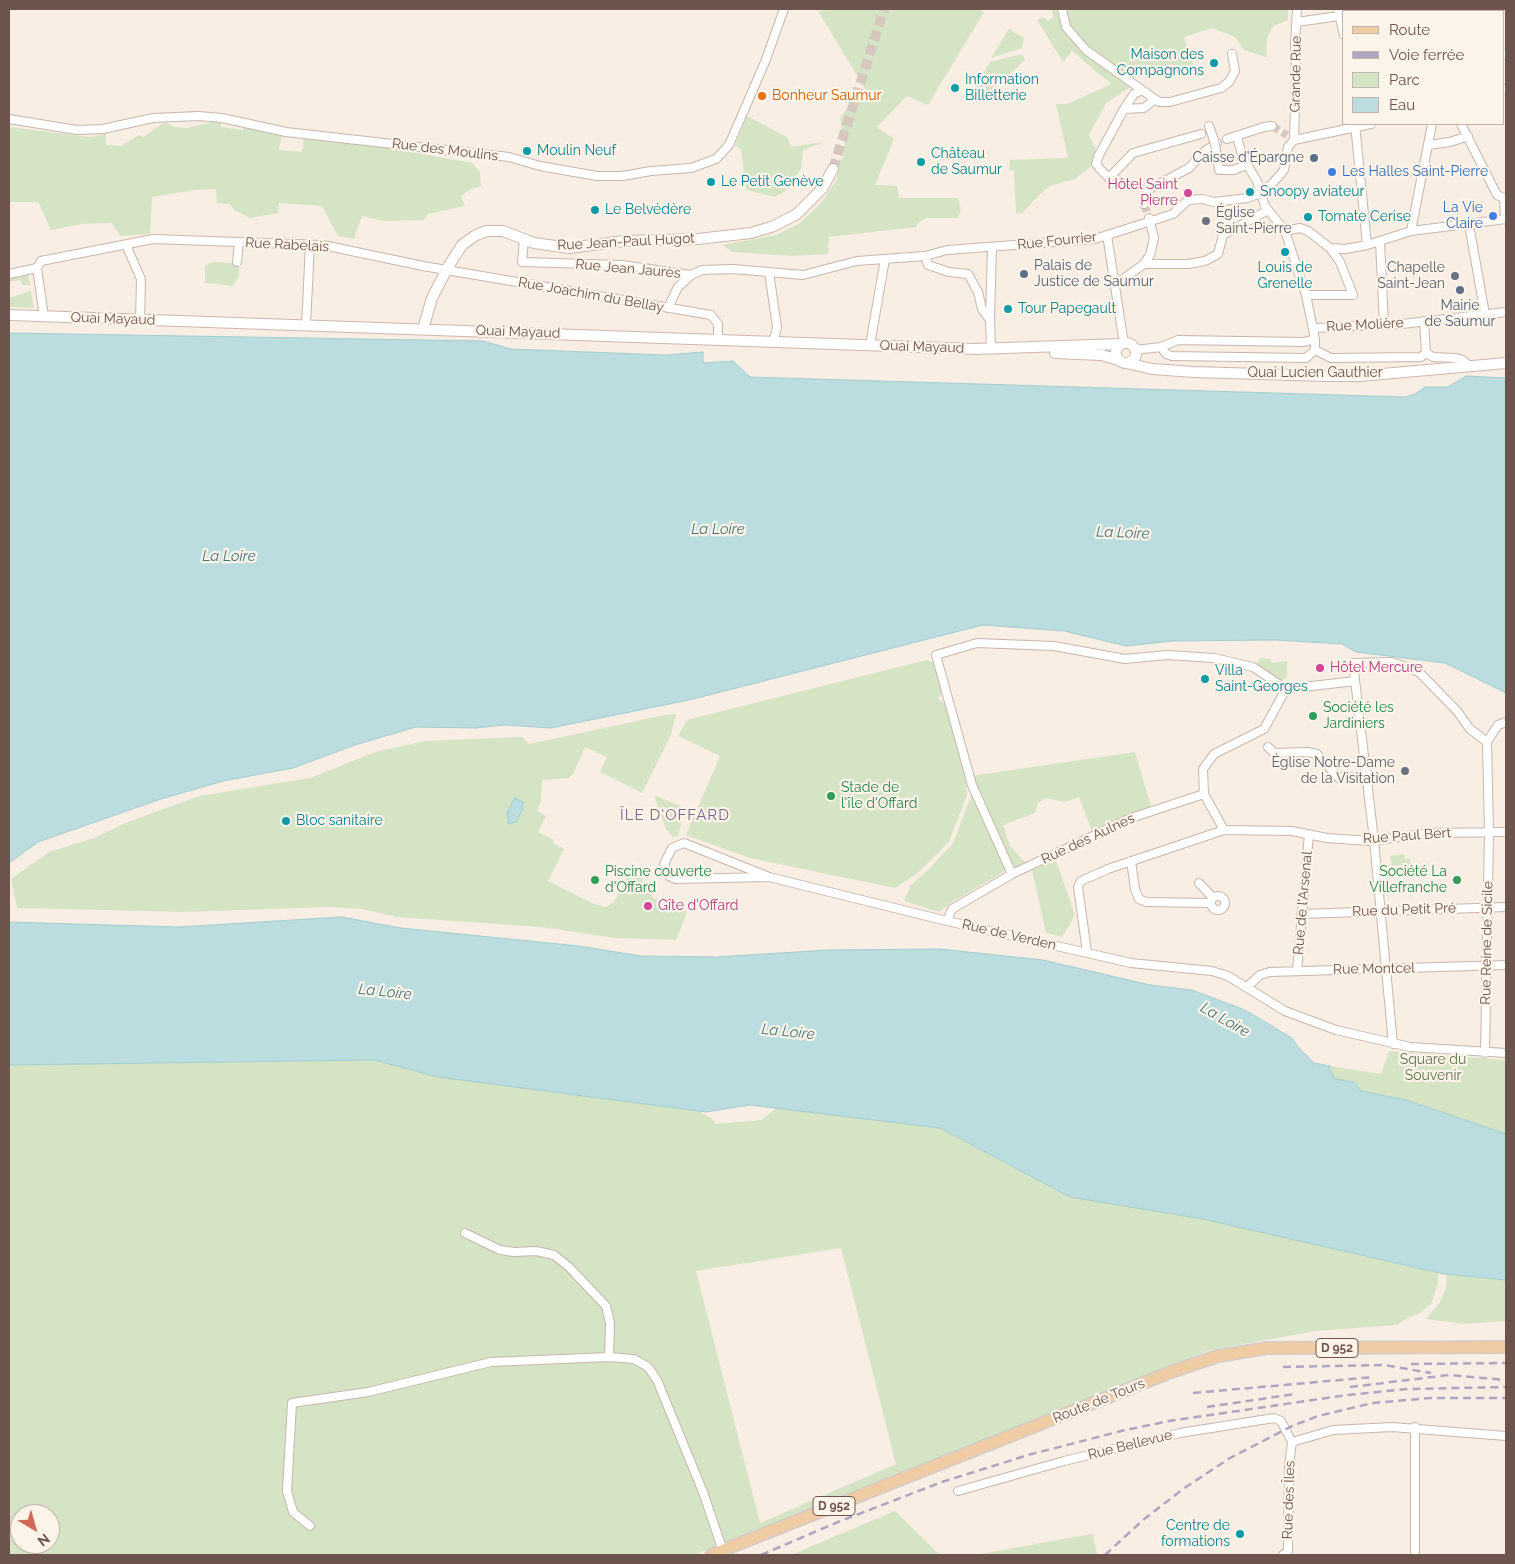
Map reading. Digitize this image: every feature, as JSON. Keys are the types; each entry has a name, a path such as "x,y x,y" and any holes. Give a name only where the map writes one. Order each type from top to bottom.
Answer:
{"main road":[{"name":"Rue Jean-Paul Hugot","path":"423,329 432,298 447,270 462,245 476,234 498,230 545,246 569,248 624,241 698,239 751,233 774,226 797,214 814,199 834,169"},
{"name":"Quai Mayaud","path":"9,314 991,349 1102,355 1122,362"},
{"name":"Quai Mayaud","path":"991,349 1123,344"},
{"path":"1136,352 1134,360 1122,362 1116,351 1123,344 1132,346 1152,369"},
{"name":"Quai Lucien Gauthier","path":"1122,362 1152,369 1337,376 1506,363"},
{"name":"Route de Tours","path":"712,1555 1171,1372 1218,1356 1267,1348 1506,1347"}],"street":[{"name":"Rue des Moulins","path":"9,119 77,130 108,128 171,116 222,118 286,132 510,158 540,166 597,176 622,176 651,171 691,168 716,159 729,145 766,62 784,9"},
{"path":"1062,9 1064,24 1074,38 1090,53 1155,99 1170,102 1221,88 1229,82 1235,71 1232,54"},
{"name":"Grande Rue","path":"1260,193 1272,184 1284,170 1288,147 1294,140 1297,9"},
{"path":"1297,22 1338,13 1342,28"},
{"path":"1142,90 1134,94 1124,109 1098,157 1096,164 1109,178 1133,152 1207,131 1216,144 1219,170 1233,170 1247,165"},
{"path":"1124,109 1144,108 1155,99"},
{"path":"1411,231 1432,125"},
{"path":"1330,248 1344,249 1368,245 1411,231 1506,219 1504,198 1497,195 1462,125"},
{"path":"1227,140 1247,132 1272,126"},
{"path":"1287,135 1294,140 1355,126 1368,245"},
{"path":"1428,145 1450,142 1468,136"},
{"path":"1161,347 1166,354 1172,356 1204,357 1306,358 1315,350 1314,328 1306,296 1285,231 1268,210 1254,175 1247,165 1237,137"},
{"path":"1144,204 1146,194 1151,188 1190,168 1205,151 1216,144"},
{"name":"Rue Fourrier","path":"992,247 1096,239 1149,219 1173,214 1188,200 1202,199 1214,202 1234,200 1260,193"},
{"path":"1144,264 1188,264 1206,261 1218,254 1223,235 1268,210"},
{"path":"1114,285 1144,264 1150,254 1154,238 1149,219"},
{"path":"1469,225 1485,314"},
{"path":"1285,231 1300,228 1308,231 1330,248 1340,262 1352,294 1306,296"},
{"path":"1107,235 1123,344"},
{"name":"Rue Rabelais","path":"9,274 39,265 153,239 310,244 447,270"},
{"name":"Rue Jean Jaurès","path":"524,240 522,262 622,265 691,275 702,270 734,269 802,275 858,261 925,256 947,250 992,247"},
{"path":"1380,241 1384,325"},
{"path":"237,262 239,242"},
{"path":"306,325 310,244"},
{"path":"126,245 141,279 140,320"},
{"path":"991,349 992,247"},
{"path":"925,256 928,266 949,272 968,274 978,292 982,309 990,320"},
{"path":"870,345 885,259"},
{"path":"39,265 44,316"},
{"name":"Rue Joachim du Bellay","path":"447,270 711,315 718,324 718,338"},
{"path":"768,272 777,327 774,340"},
{"path":"668,308 674,293 691,275"},
{"name":"Rue Molière","path":"1314,328 1384,325 1506,312"},
{"path":"1424,321 1426,353"},
{"path":"1136,352 1161,347 1178,340 1304,342 1315,340"},
{"path":"1315,350 1331,358 1421,357 1426,353"},
{"path":"1426,353 1433,357 1463,360 1469,366"},
{"path":"1012,874 972,785 936,655 977,644 1054,646 1125,659 1168,655 1214,658 1253,667 1286,690 1355,682"},
{"path":"1393,1044 1374,840 1353,663 1392,662 1419,672 1457,711 1470,729 1487,742 1498,725 1506,722"},
{"path":"1224,830 1204,794 1203,769 1214,754 1264,729 1286,690"},
{"name":"Rue Reine de Sicile","path":"1485,1053 1489,832 1487,742"},
{"path":"1268,747 1274,753 1308,752 1317,754 1339,778 1366,777"},
{"name":"Rue des Aulnes","path":"947,921 952,909 1012,874 1131,818 1204,794"},
{"name":"Rue Paul Bert","path":"1087,952 1078,887 1085,878 1224,830 1292,831 1327,838 1374,840 1428,833 1506,832"},
{"name":"Rue de l'Arsenal","path":"1298,971 1309,834"},
{"path":"684,843 769,877 675,880 669,876 664,864 672,848 684,843"},
{"path":"1131,861 1134,889 1139,898 1146,902 1212,901 1199,883"},
{"name":"Rue de Verden","path":"769,877 947,921 1131,963 1212,972 1228,976 1285,1011 1336,1030 1393,1044 1485,1053 1506,1053"},
{"name":"Rue du Petit Pré","path":"1302,914 1506,907"},
{"name":"Rue Montcel","path":"1248,987 1260,975 1270,972 1506,965"},
{"path":"465,1233 500,1250 514,1252 536,1251 554,1255 606,1306 610,1323 609,1357"},
{"path":"310,1526 293,1512 287,1491 292,1403 368,1392 491,1362 609,1357 634,1359 648,1367 657,1380 703,1492 723,1551"},
{"name":"Rue Bellevue","path":"958,1491 1064,1461 1180,1433 1274,1418 1281,1421 1292,1442"},
{"path":"1292,1442 1332,1430 1415,1427 1506,1436"},
{"path":"1415,1427 1415,1555"},
{"name":"Rue des Îles","path":"1283,1555 1288,1551 1289,1466 1292,1442"}],"green space":[{"path":"836,9 978,9 984,12 928,105 907,96 877,127 894,139 875,185 897,186 899,198 958,198 961,210 958,218 926,218 918,223 916,227 829,237 828,254 792,256 733,252 722,245 776,235 800,223 822,202 837,179 839,162 843,158 845,148 840,119 845,111 867,92 818,11"},
{"path":"1052,9 1288,9 1288,20 1273,26 1267,38 1266,57 1244,50 1235,37 1212,28 1184,37 1193,65 1131,78 1129,88 1106,103 1089,135 1096,149 1091,166 1075,179 1050,186 1022,213 1016,213 1014,171 1009,170 1010,160 1068,158 1056,104 1068,104 1111,84 1072,51 1063,62 1037,20 1043,17 1048,21 1053,18"},
{"path":"1009,29 1024,38 1022,48 991,58"},
{"path":"1022,54 1025,60 979,103 968,99 990,62"},
{"path":"747,116 787,137 791,147 824,142 803,150 801,169 784,192 775,197 746,190 741,149 735,146"},
{"path":"221,120 221,127 243,130 243,124 282,135 279,150 302,152 304,137 384,147 472,163 480,172 481,186 469,190 461,196 465,206 428,214 424,220 383,221 362,216 354,239 338,236 322,206 279,203 278,213 250,218 234,210 230,204 217,203 216,189 195,190 152,197 150,234 120,236 112,223 81,224 51,230 38,202 9,202 9,127 90,137 106,134 106,145 121,146 139,135 143,137 165,122 174,127 187,128"},
{"path":"212,262 239,263 239,276 233,286 205,283 205,266"},
{"path":"28,274 30,285 22,285 20,280 9,282 9,277"},
{"path":"31,291 34,308 9,307 9,298"},
{"path":"1260,658 1270,659 1272,663 1287,661 1287,678 1281,680 1256,665"},
{"name":"Stade de l'île d'Offard","path":"927,660 934,663 943,692 938,698 946,705 966,778 967,795 949,842 919,872 895,888 750,858 686,835 720,756 678,736 687,720"},
{"path":"676,714 671,735 642,793 600,772 607,757 585,747 573,774 569,778 542,780 541,801 537,811 546,816 538,832 554,840 553,843 564,849 548,881 594,904 606,907 614,902 628,875 640,870 643,883 646,882 653,898 687,912 676,940 615,938 541,927 397,917 362,909 330,907 183,912 18,908 16,903 11,879 49,852 94,838 123,824 199,796 310,778 375,752 425,741 522,737 529,744"},
{"path":"1135,752 1151,806 1092,831 1079,797 1065,802 1046,798 1038,803 1035,813 1003,825 1010,846 1026,863 1014,868 971,776"},
{"path":"972,794 1005,863 1005,871 952,902 939,912 904,901 911,885 953,843"},
{"path":"654,795 685,808 678,836 673,837 666,829"},
{"path":"1404,854 1405,859 1410,859 1411,864 1392,866 1390,856"},
{"path":"1055,858 1075,915 1062,937 1046,933 1032,870"},
{"name":"Square du Souvenir","path":"1389,1051 1506,1060 1506,1134 1406,1100 1361,1091 1354,1083 1335,1079 1329,1068 1330,1066 1381,1074"},
{"path":"374,1060 438,1077 698,1111 711,1118 716,1124 761,1120 777,1108 940,1128 1070,1197 1203,1219 1438,1273 1438,1283 1431,1304 1420,1313 1397,1325 1315,1331 1211,1350 694,1555 9,1555 9,1065","holes":["841,1248 896,1464 760,1523 696,1271"]},
{"path":"1447,1275 1506,1280 1506,1321 1465,1324 1426,1319 1440,1302 1446,1288"},
{"path":"895,1511 940,1555 791,1555 831,1538"},
{"path":"1093,1534 1097,1555 976,1555 1058,1540"}],"water":[{"name":"La Loire","path":"9,333 483,341 511,349 666,355 703,352 703,363 733,361 750,377 1405,397 1415,394 1425,387 1448,387 1466,376 1506,378 1506,693 1445,663 1356,652 1342,644 1275,640 1173,641 1126,646 1064,631 983,625 689,700 551,728 504,725 476,728 416,727 355,745 293,768 223,781 158,800 38,842 9,863"},
{"path":"515,798 523,802 523,809 516,822 509,824 507,813"},
{"name":"La Loire","path":"341,917 401,928 579,946 640,956 716,957 828,950 940,949 1043,960 1150,985 1192,990 1245,1010 1292,1038 1314,1063 1330,1066 1329,1068 1335,1079 1354,1082 1361,1091 1406,1100 1506,1134 1506,1280 1444,1274 1203,1219 1070,1197 940,1128 750,1105 706,1112 438,1077 374,1060 9,1065 9,922 179,927"}],"tunnel":[{"path":"833,169 884,9"},
{"path":"1272,126 1287,135"},
{"path":"1144,204 1149,218"}],"railway":[{"path":"1411,1364 1506,1363"},
{"path":"1283,1367 1384,1365 1431,1373"},
{"path":"1350,1387 1449,1375 1506,1380"},
{"path":"1193,1393 1374,1377"},
{"path":"761,1555 838,1522 942,1482 1028,1455 1121,1431 1169,1421 1347,1395 1408,1389 1506,1387"},
{"path":"1207,1407 1295,1394"},
{"path":"1105,1555 1143,1520 1183,1489 1230,1458 1292,1426 1318,1416 1373,1403 1430,1398 1506,1398"}],"place":[{"name":"Maison des Compagnons","path":"1214,63"},
{"name":"Information Billetterie","path":"955,88"},
{"name":"Bonheur Saumur","path":"762,96"},
{"name":"Moulin Neuf","path":"527,151"},
{"name":"Caisse d'Épargne","path":"1314,158"},
{"name":"Château de Saumur","path":"921,162"},
{"name":"Les Halles Saint-Pierre","path":"1332,172"},
{"name":"Le Petit Genève","path":"711,182"},
{"name":"Snoopy aviateur","path":"1250,192"},
{"name":"Hôtel Saint Pierre","path":"1188,193"},
{"name":"Le Belvédère","path":"595,210"},
{"name":"La Vie Claire","path":"1493,216"},
{"name":"Tomate Cerise","path":"1308,217"},
{"name":"Église Saint-Pierre","path":"1206,221"},
{"name":"Louis de Grenelle","path":"1285,252"},
{"name":"Palais de Justice de Saumur","path":"1024,274"},
{"name":"Chapelle Saint-Jean","path":"1455,276"},
{"name":"Mairie de Saumur","path":"1460,290"},
{"name":"Tour Papegault","path":"1008,309"},
{"name":"Hôtel Mercure","path":"1320,668"},
{"name":"Villa Saint-Georges","path":"1205,679"},
{"name":"Société les Jardiniers","path":"1313,716"},
{"name":"Église Notre-Dame de la Visitation","path":"1405,771"},
{"name":"Stade de l'île d'Offard","path":"831,796"},
{"name":"Bloc sanitaire","path":"286,821"},
{"name":"Piscine couverte d'Offard","path":"595,880"},
{"name":"Société La Villefranche","path":"1457,880"},
{"name":"Gîte d'Offard","path":"648,906"},
{"name":"Centre de formations","path":"1240,1534"}],"district":[{"name":"ÎLE D'OFFARD","path":"675,815"}]}
